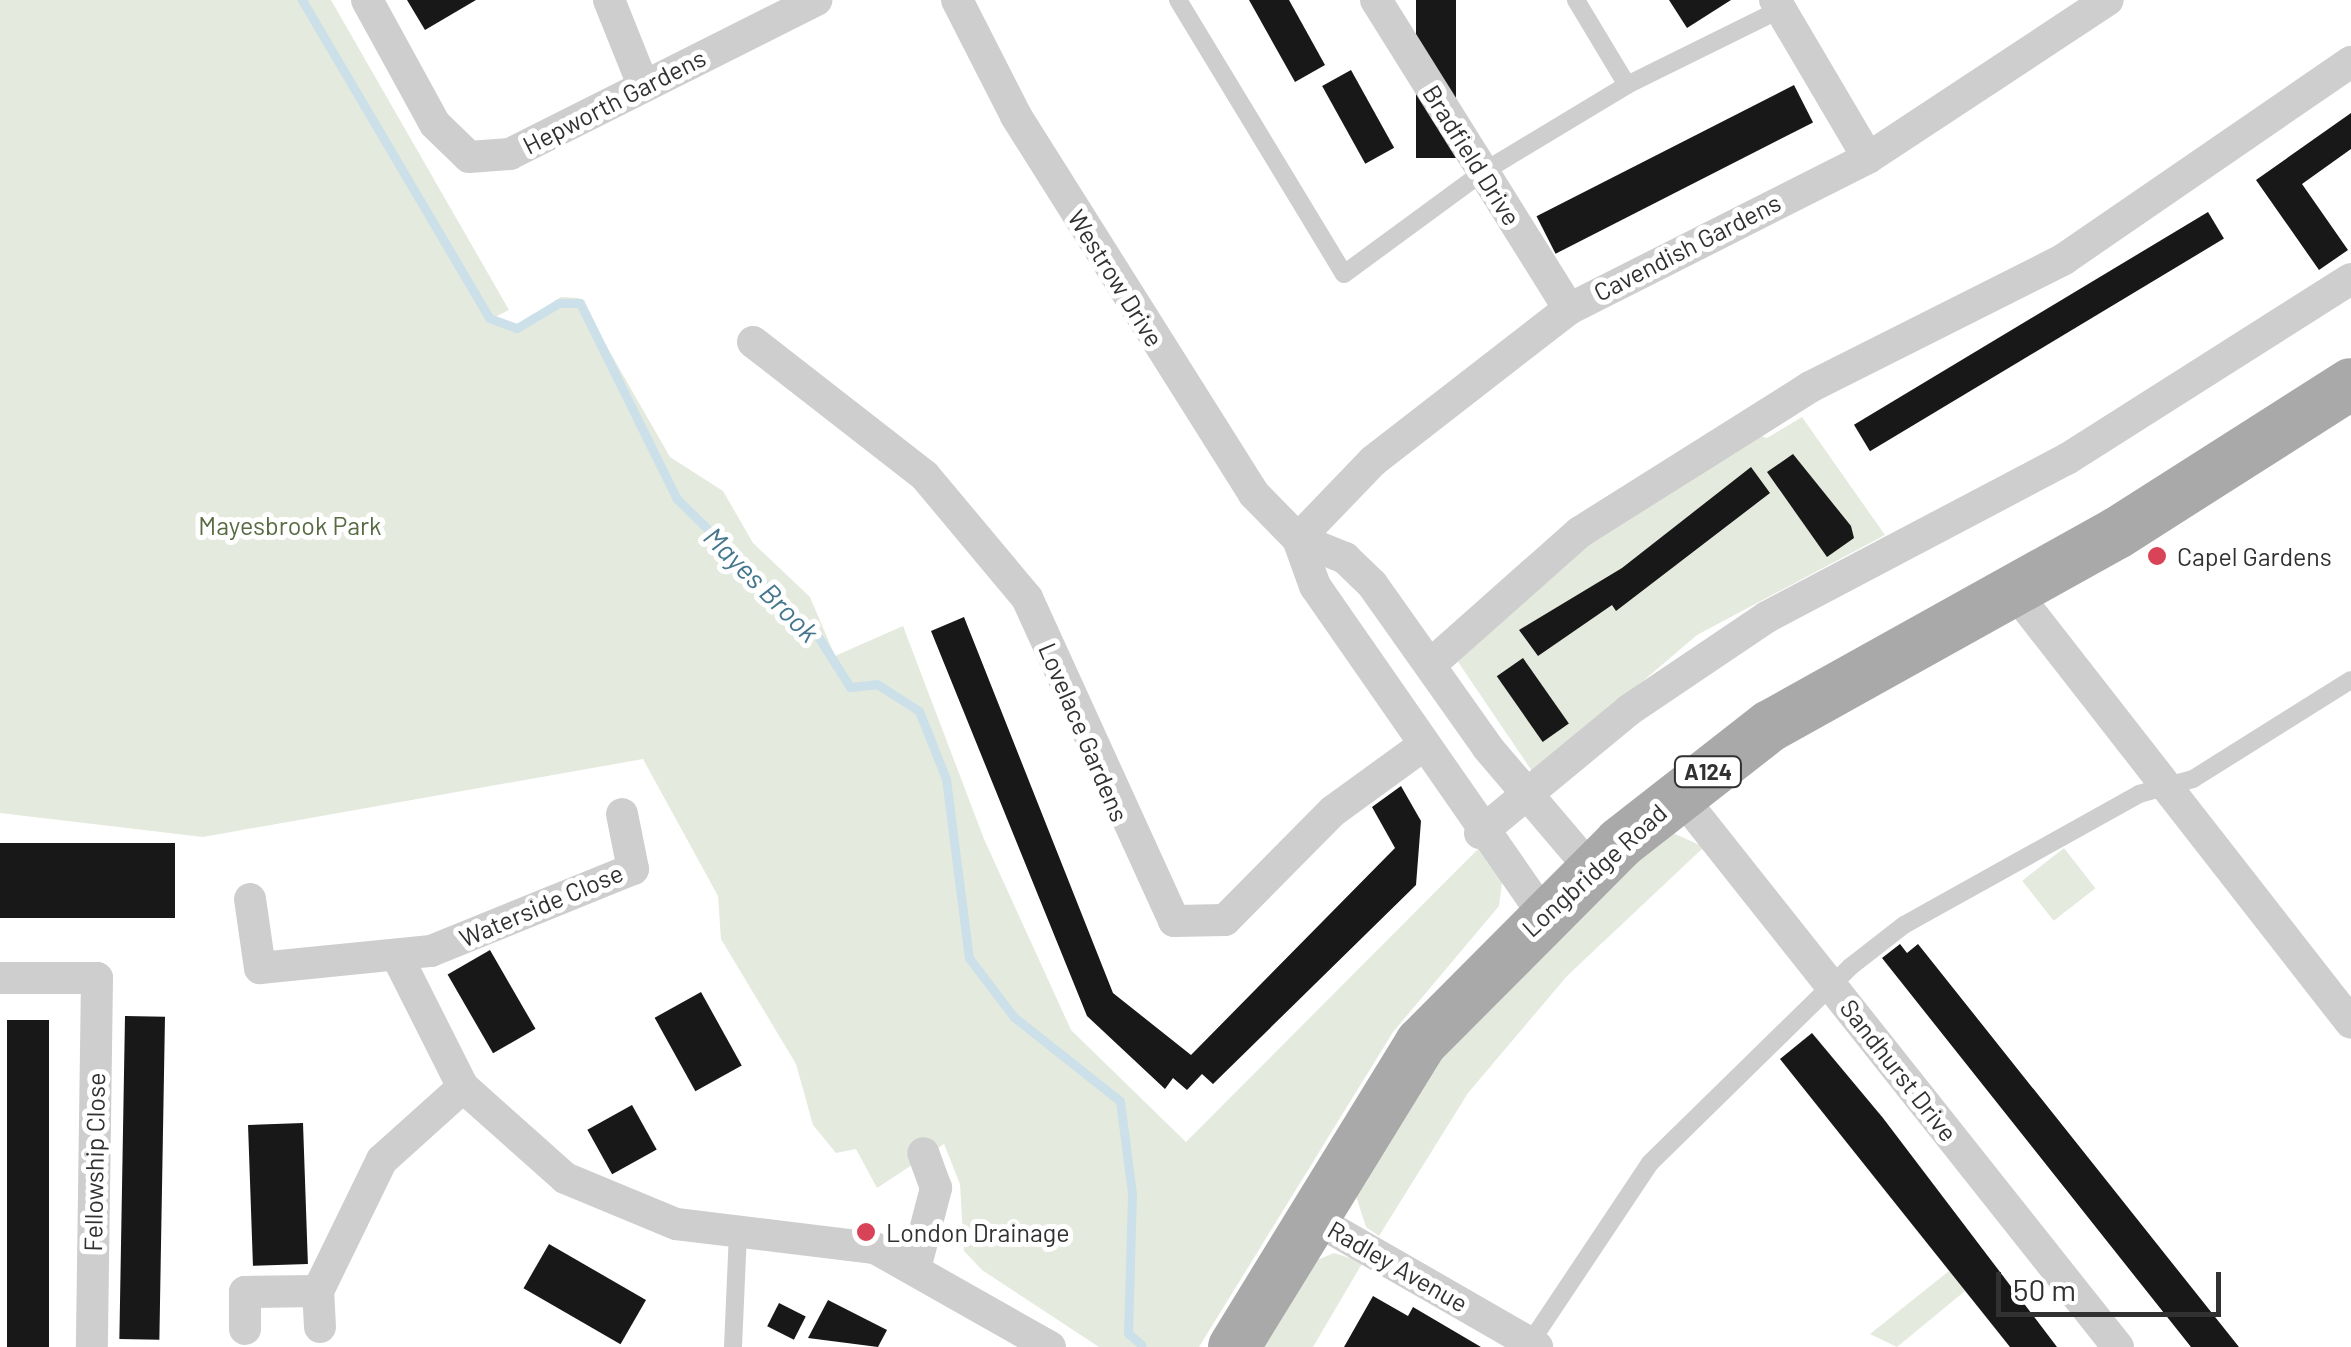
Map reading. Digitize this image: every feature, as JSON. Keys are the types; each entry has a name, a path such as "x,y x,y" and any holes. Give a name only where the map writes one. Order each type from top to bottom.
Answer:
{"main road":[{"name":"Longbridge Road","path":"1234,1347 1421,1043 1590,868 1770,726 2013,590 2348,391"}],"street":[{"name":"Hepworth Gardens","path":"368,0 435,124 469,157 510,154 809,2"},
{"path":"609,0 643,85"},
{"name":"Westrow Drive","path":"957,0 1016,116 1254,494 1298,538 1345,558 1527,796 1590,868"},
{"name":"Bradfield Drive","path":"1376,0 1570,309"},
{"name":"Cavendish Gardens","path":"1298,538 1373,461 1570,309 1868,158 2108,0"},
{"path":"1786,6 1868,158"},
{"path":"1430,665 1580,532 1810,387 2064,259 2351,62"},
{"path":"1480,833 1629,710 1768,617 2068,459 2351,279"},
{"name":"Lovelace Gardens","path":"753,342 926,476 1026,598 1174,921 1225,920 1333,811 1421,747"},
{"name":"Westrow Drive","path":"1298,538 1316,586 1480,833 1542,914"},
{"path":"2013,590 2351,1023"},
{"name":"Sandhurst Drive","path":"1679,794 2118,1347"},
{"name":"Waterside Close","path":"250,898 260,968 398,958 633,869 622,814"},
{"path":"398,958 462,1087 529,1152 596,1196 676,1224 844,1242 916,1265 1050,1347"},
{"name":"Fellowship Close","path":"0,978 96,978 92,1347"},
{"path":"320,1327 318,1291 382,1160 462,1087"},
{"path":"916,1265 936,1188 923,1153"},
{"name":"Radley Avenue","path":"1311,1217 1534,1345"},
{"path":"245,1328 245,1292 318,1291"}],"lane":[{"path":"1178,0 1344,274 1483,172 1627,86 1786,6"},
{"path":"1576,0 1627,86"},
{"path":"1534,1345 1650,1163 1831,985 1904,925 2165,788 2351,680"},
{"path":"734,1347 738,1233"}],"green space":[{"name":"Mayesbrook Park","path":"0,0 331,0 509,310 493,318 516,327 561,297 579,298 670,457 723,491 753,543 810,597 835,656 903,626 984,839 1071,1030 1186,1142 1482,845 1502,883 1499,906 1393,1032 1199,1347 1099,1347 982,1270 964,1251 960,1184 944,1144 877,1188 856,1149 836,1153 813,1125 796,1064 721,939 718,896 643,759 203,837 0,813"},
{"path":"1802,417 1885,535 1697,635 1534,774 1452,653 1595,533 1753,433 1767,438"},
{"path":"1673,833 1704,847 1567,976 1468,1093 1379,1236 1366,1227 1355,1193 1438,1063 1588,898"},
{"path":"2064,848 2095,888 2054,921 2022,881"},
{"path":"1334,1253 1363,1262 1313,1347 1264,1347 1317,1260"},
{"path":"1949,1271 1965,1291 1897,1347 1870,1334"}],"building":[{"path":"407,0 476,0 425,30"},
{"path":"1249,0 1289,0 1325,65 1295,82"},
{"path":"1416,0 1456,0 1456,158 1416,158"},
{"path":"1669,0 1731,0 1687,28"},
{"path":"1351,70 1394,148 1365,164 1322,86"},
{"path":"1794,85 1813,122 1556,254 1536,216"},
{"path":"2351,113 2351,149 2302,184 2348,250 2319,270 2256,180"},
{"path":"2208,212 2224,239 1870,451 1854,425"},
{"path":"1793,454 1851,526 1854,538 1827,557 1767,472"},
{"path":"1751,467 1770,493 1616,611 1612,605 1538,656 1519,630 1622,568"},
{"path":"964,617 1113,993 1191,1055 1395,848 1372,807 1401,786 1421,821 1416,885 1213,1084 1202,1074 1187,1090 1173,1078 1165,1089 1087,1016 931,631"},
{"path":"1523,658 1569,724 1543,742 1497,676"},
{"path":"0,843 175,843 175,918 0,918"},
{"path":"1900,944 1907,953 1918,944 2239,1347 2191,1347 1882,958"},
{"path":"490,950 536,1029 493,1053 448,974"},
{"path":"701,992 742,1065 695,1091 655,1018"},
{"path":"125,1016 165,1017 159,1340 119,1339"},
{"path":"7,1020 49,1020 49,1347 7,1347"},
{"path":"1812,1033 1883,1118 2057,1347 2010,1347 1780,1059"},
{"path":"632,1105 657,1150 612,1174 587,1130"},
{"path":"303,1123 308,1264 253,1266 248,1125"},
{"path":"549,1244 646,1300 620,1344 524,1288"},
{"path":"1373,1296 1408,1316 1413,1307 1481,1347 1344,1347"},
{"path":"828,1300 887,1330 878,1347 808,1338"},
{"path":"779,1303 806,1317 794,1340 767,1326"}],"waterway":[{"name":"Mayes Brook","path":"302,0 489,318 517,328 559,303 580,303 677,499 819,638 850,687 877,684 919,711 946,779 969,958 1014,1017 1120,1101 1132,1193 1128,1333 1142,1345"}],"place":[{"name":"Capel Gardens","path":"2157,556"},
{"name":"London Drainage","path":"866,1232"}]}
